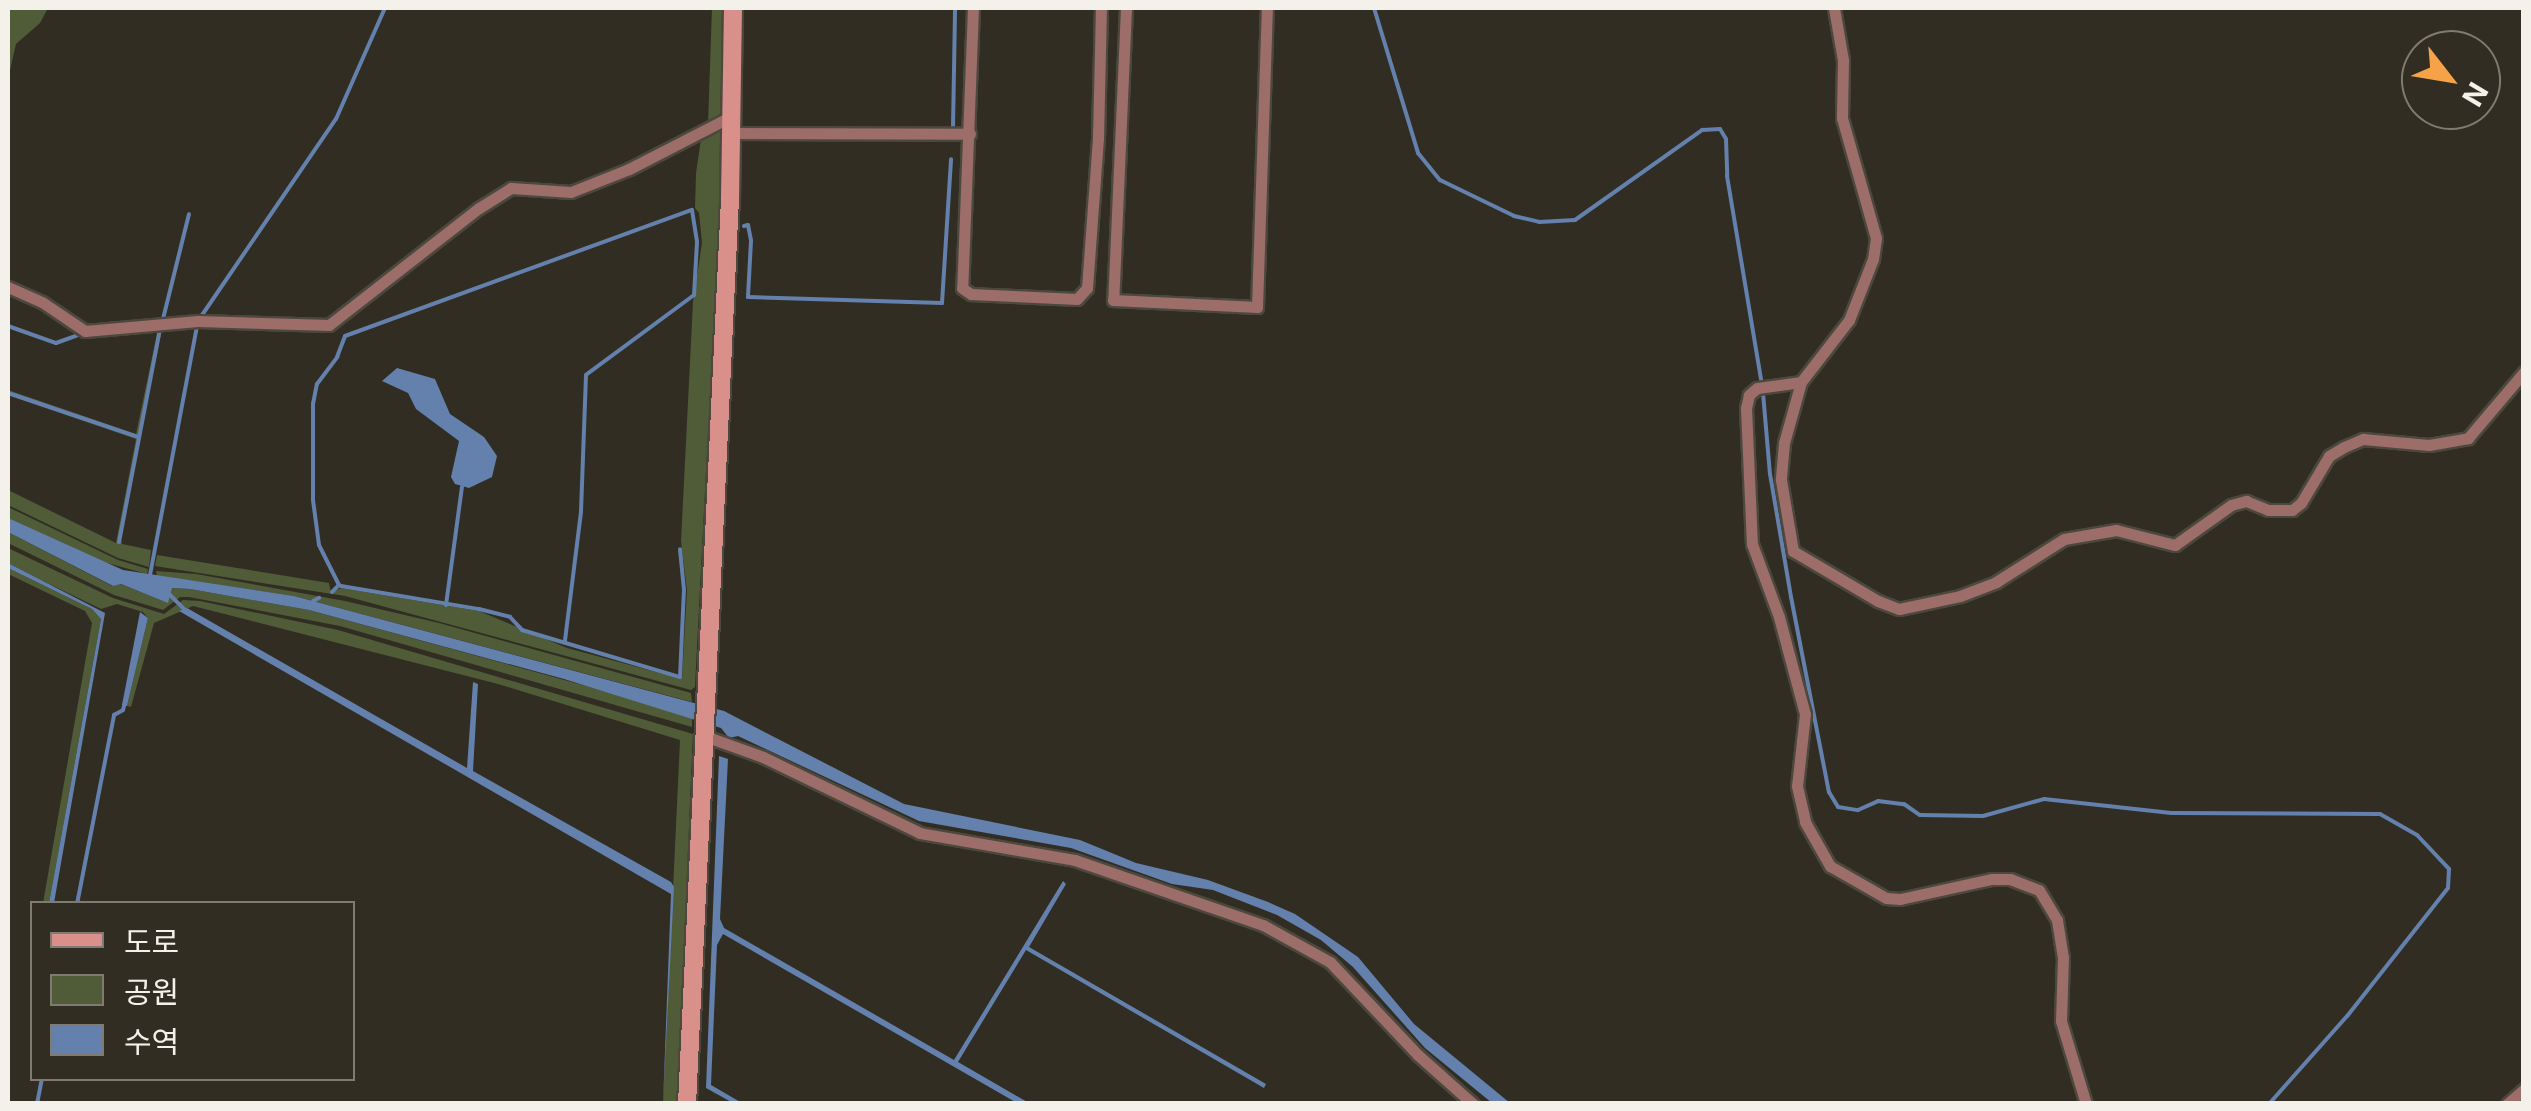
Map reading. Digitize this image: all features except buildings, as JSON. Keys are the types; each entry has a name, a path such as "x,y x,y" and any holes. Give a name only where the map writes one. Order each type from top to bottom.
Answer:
{"main road":[{"path":"686,1104 731,124 732,8"}],"street":[{"path":"974,8 965,292 1077,298 1087,288 1098,139 1101,8"},
{"path":"1126,8 1112,300 1257,307 1266,8"},
{"path":"1834,8 1843,60 1842,118 1876,238 1873,259 1849,320 1802,382 1780,466 1793,552 1878,602 1899,608 1960,596 1996,582 2064,539 2116,530 2175,545 2232,506 2246,501 2268,510 2292,510 2301,503 2329,456 2344,446 2363,439 2429,445 2468,438 2524,372"},
{"path":"1100,28 1125,29"},
{"path":"8,287 42,302 85,331 198,321 329,326 479,208 511,188 571,192 731,124 970,134"},
{"path":"1098,139 1120,139"},
{"path":"1090,250 1114,250"},
{"path":"1802,382 1757,388 1749,395 1746,408 1752,544 1804,702 1797,786 1805,822 1830,866 1886,898 1900,899 1992,879 2010,879 2039,890 2057,920 2063,957 2060,1021 2086,1104"},
{"path":"702,731 920,833 1075,860 1263,925 1338,969 1418,1055 1473,1104"},
{"path":"2507,1104 2524,1090"}],"green space":[{"path":"8,8 48,8 40,23 16,44 8,79"},
{"path":"712,8 722,8 722,113 708,124"},
{"path":"721,128 718,237 695,687 691,690 345,596 155,566 157,555 329,583 331,593 341,588 479,611 567,648 682,679 687,590 681,541 693,302 702,243 695,208 696,173 701,139"},
{"path":"158,329 162,329 120,533 122,544 151,550 149,567 118,558 8,505 8,490 116,543 136,439 8,395 8,390 136,434"},
{"path":"8,507 118,560 148,569 147,574 93,559 12,521 8,518"},
{"path":"8,532 112,586 120,584 167,602 171,588 190,589 309,610 630,698 692,718 692,727 340,626 189,597 180,597 163,610 114,595 8,543"},
{"path":"8,548 113,598 164,614 183,600 200,601 338,630 693,734 677,1103 663,1103 680,740 498,684 193,606 154,623 131,707 127,706 148,618 143,612 117,604 101,609 39,579 8,563"},
{"path":"8,568 92,609 101,619 49,901 43,901 92,623 85,611 8,574"},
{"path":"156,571 196,574 345,601 439,623 691,693 692,702 294,596 157,576"}],"water":[{"path":"397,368 435,379 450,414 484,437 497,456 492,477 469,488 455,484 451,477 459,441 416,409 408,393 382,381"},
{"path":"8,518 123,570 294,596 724,711 904,804 1080,840 1136,863 1208,880 1268,902 1295,914 1358,957 1414,1024 1510,1103 1492,1103 1425,1048 1353,967 1321,940 1277,915 1213,890 1172,884 1071,848 919,821 738,736 729,738 721,728 564,679 309,610 172,588 168,603 121,584 113,586 8,532"},
{"path":"8,563 105,613 54,901 49,901 101,619 92,609 8,568"},
{"path":"187,608 467,768 473,682 478,684 473,771 671,882 674,887 663,1103 671,894 179,611"},
{"path":"140,612 148,618 127,706 122,705"},
{"path":"719,756 728,759 720,919 724,928 954,1060 1063,881 1066,884 1029,947 1266,1084 1264,1088 1026,950 958,1062 1029,1103 1017,1103 723,934 717,945 711,1085 742,1103 733,1103 706,1088"}],"waterway":[{"path":"150,575 198,321 336,119 385,8"},
{"path":"953,127 955,8"},
{"path":"1374,8 1418,153 1440,180 1514,216 1539,222 1575,220 1702,130 1720,129 1726,139 1727,176 1761,380"},
{"path":"744,226 748,225 751,241 748,297 942,303 951,159"},
{"path":"332,592 339,585 319,545 313,500 313,404 317,384 337,357 345,336 692,210 697,242 694,295 586,375 581,512 565,641"},
{"path":"163,319 189,214"},
{"path":"8,326 56,343 81,334"},
{"path":"119,542 160,329"},
{"path":"8,393 138,437"},
{"path":"1763,393 1770,474 1791,597 1829,792 1838,807 1858,810 1878,801 1904,804 1920,815 1983,816 2044,799 2171,813 2380,814 2417,835 2449,869 2448,888 2348,1015 2269,1104"},
{"path":"446,605 462,487"},
{"path":"341,586 510,617 522,630 680,677 684,590 680,549"},
{"path":"167,592 185,610"},
{"path":"313,601 319,598"},
{"path":"78,901 114,715 123,710 125,702"},
{"path":"37,1104 41,1081"}]}
